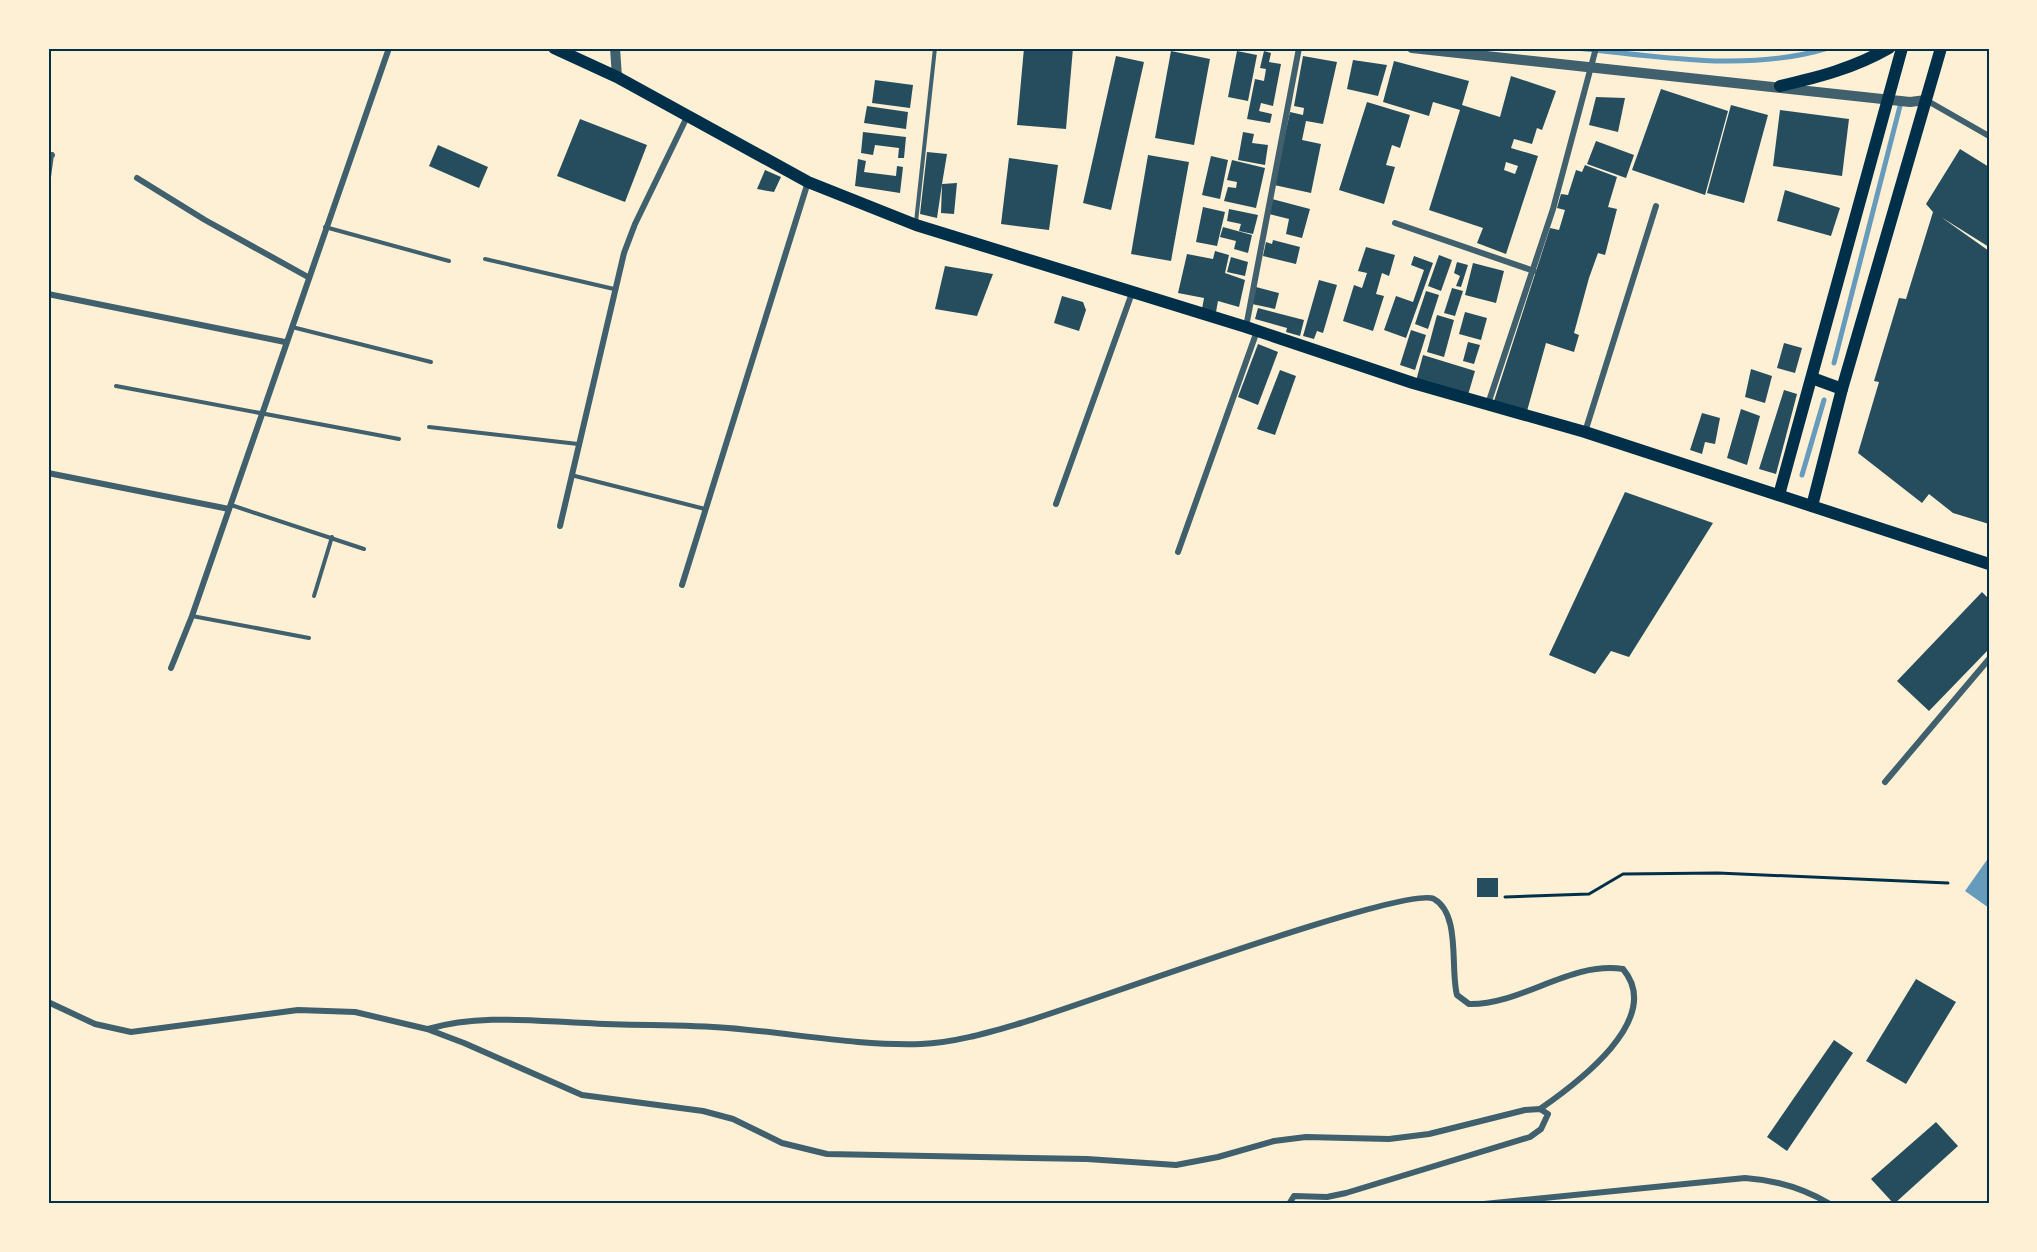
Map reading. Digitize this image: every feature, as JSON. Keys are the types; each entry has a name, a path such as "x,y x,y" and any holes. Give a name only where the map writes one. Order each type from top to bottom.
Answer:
{"main road":[{"path":"554,48 616,77 808,182 916,225 1251,329 1413,383 1585,432 1989,564"},
{"path":"1780,86 1834,73 1865,62 1889,48"},
{"path":"1779,495 1902,48"},
{"path":"1812,506 1842,388 1941,48"},
{"path":"1812,378 1842,388"}],"street":[{"path":"171,668 192,616 261,411 389,48"},
{"path":"615,48 616,77"},
{"path":"1178,552 1251,329 1299,48"},
{"path":"1412,48 1592,64 1889,100 1910,102 1926,100 1989,136"},
{"path":"1488,405 1554,209 1596,48"},
{"path":"560,526 614,289 635,224 687,117"},
{"path":"136,178 205,220 308,277"},
{"path":"682,585 808,182"},
{"path":"1585,432 1656,206"},
{"path":"1395,223 1534,271"},
{"path":"1056,504 1132,293"},
{"path":"48,294 285,342"},
{"path":"48,473 230,507"},
{"path":"1885,782 1989,659"},
{"path":"48,1002 95,1024 131,1032 317,1009 356,1012 427,1029 582,1095 703,1111 733,1119 782,1143 827,1154 1086,1159 1176,1165 1218,1157 1274,1141 1306,1137 1389,1139 1429,1134 1540,1109 1599,1064 1621,1034 1634,1004 1635,989 1631,978 1623,969 1609,967 1587,971 1500,999 1469,1004 1457,995 1452,930 1447,916 1434,899 1416,897 1243,948 1022,1023 942,1042 896,1044 726,1027 525,1020 453,1022 427,1029"},
{"path":"1289,1204 1294,1196 1327,1197 1346,1193 1530,1137 1546,1121 1548,1114 1540,1109"},
{"path":"1484,1204 1745,1178 1766,1179 1807,1191 1830,1204"}],"lane":[{"path":"916,225 935,48"},
{"path":"48,184 50,156"},
{"path":"325,227 449,261"},
{"path":"485,259 614,289"},
{"path":"291,327 431,362"},
{"path":"116,386 261,411 399,439"},
{"path":"429,427 578,444"},
{"path":"571,475 706,509"},
{"path":"230,507 332,537 364,549"},
{"path":"314,596 332,537"},
{"path":"192,616 309,638"}],"path":[{"path":"1505,897 1589,894 1623,874 1718,873 1948,883"}],"water":[{"path":"1989,857 1989,908 1965,891"}],"building":[{"path":"1024,48 1073,48 1066,129 1017,125"},
{"path":"1171,51 1210,59 1194,145 1155,138"},
{"path":"1237,51 1257,55 1248,101 1228,97"},
{"path":"1264,51 1271,53 1269,62 1281,64 1273,106 1261,103 1259,111 1272,114 1270,123 1247,119 1255,79 1264,81 1266,69 1260,68"},
{"path":"1116,56 1144,62 1111,210 1083,203"},
{"path":"1303,56 1337,62 1323,124 1306,121 1302,140 1321,144 1311,193 1274,185 1290,112 1303,115 1304,108 1294,106"},
{"path":"1353,60 1387,65 1378,96 1347,89"},
{"path":"1394,61 1469,81 1462,105 1500,117 1511,76 1556,91 1542,130 1537,128 1532,144 1514,139 1511,148 1538,156 1506,254 1477,243 1483,228 1429,210 1460,110 1433,102 1429,116 1383,102","holes":["1506,162 1518,166 1515,174 1504,170"]},
{"path":"875,80 913,85 910,108 872,103"},
{"path":"1661,89 1728,111 1705,195 1632,170"},
{"path":"1596,97 1625,98 1618,132 1589,125"},
{"path":"1367,102 1410,115 1400,148 1392,145 1386,165 1395,167 1384,204 1339,190"},
{"path":"1731,105 1768,115 1744,203 1707,193"},
{"path":"867,106 908,112 906,129 864,123"},
{"path":"1780,110 1849,119 1842,176 1773,166"},
{"path":"580,119 647,145 625,202 557,176"},
{"path":"863,132 906,137 904,158 898,158 899,148 875,145 873,155 861,153"},
{"path":"1243,132 1254,134 1252,143 1268,145 1265,165 1238,160"},
{"path":"1596,141 1634,155 1626,178 1587,164"},
{"path":"438,145 488,167 479,188 429,166"},
{"path":"1960,149 1989,167 1989,247 1941,217 1989,251 1989,524 1953,513 1929,494 1922,503 1858,453 1879,382 1874,381 1899,298 1906,299 1933,212 1926,204"},
{"path":"927,152 947,154 937,218 920,214"},
{"path":"1148,155 1189,162 1171,261 1131,254"},
{"path":"1211,156 1228,160 1220,199 1202,195"},
{"path":"1009,158 1058,165 1049,230 1001,224"},
{"path":"858,159 866,161 864,172 896,176 897,166 903,167 900,193 855,186"},
{"path":"1232,160 1265,168 1256,208 1224,201 1228,187 1236,188 1237,182 1227,180"},
{"path":"1585,165 1617,177 1608,207 1617,209 1605,255 1598,253 1589,278 1574,333 1579,335 1574,352 1546,343 1527,411 1494,401 1550,228 1559,230 1565,210 1557,208 1561,194 1568,195 1576,170 1582,172"},
{"path":"765,170 781,177 774,192 757,189"},
{"path":"957,183 954,214 941,213 942,184"},
{"path":"1785,190 1840,208 1831,236 1777,221"},
{"path":"1272,199 1310,209 1302,238 1286,234 1289,219 1269,214"},
{"path":"1203,207 1225,212 1217,246 1196,242"},
{"path":"1229,209 1258,215 1253,234 1239,231 1241,224 1227,221"},
{"path":"1223,227 1252,235 1248,253 1234,249 1236,241 1220,237"},
{"path":"1273,240 1300,247 1296,264 1263,256 1266,242 1272,244"},
{"path":"1366,247 1395,255 1389,276 1382,273 1376,294 1384,296 1373,331 1343,321 1354,285 1362,288 1367,273 1358,271"},
{"path":"1215,251 1229,255 1225,273 1245,280 1239,307 1218,301 1216,312 1202,309 1204,298 1178,293 1187,254 1213,259"},
{"path":"1439,255 1452,260 1441,291 1428,286"},
{"path":"1414,256 1433,263 1406,338 1384,330 1396,296 1413,302 1424,270 1411,265"},
{"path":"1231,257 1248,262 1245,276 1227,272"},
{"path":"1457,262 1468,265 1461,287 1456,286 1460,276 1454,273"},
{"path":"1473,263 1504,271 1496,303 1465,295"},
{"path":"945,266 993,274 977,316 935,309"},
{"path":"1319,280 1337,285 1323,333 1317,331 1314,339 1303,336"},
{"path":"1256,287 1279,293 1275,309 1252,304"},
{"path":"1452,288 1463,291 1455,316 1444,313"},
{"path":"1426,291 1439,295 1428,329 1415,324"},
{"path":"1062,296 1083,302 1086,310 1079,331 1054,323"},
{"path":"1258,308 1304,320 1300,336 1286,332 1287,328 1255,319"},
{"path":"1465,312 1487,318 1481,340 1459,334"},
{"path":"1437,315 1454,320 1444,357 1427,352"},
{"path":"1411,330 1426,335 1415,370 1400,365"},
{"path":"1468,342 1480,345 1474,364 1463,361"},
{"path":"1784,343 1802,348 1795,373 1777,368"},
{"path":"1258,344 1278,352 1258,405 1238,397"},
{"path":"1423,355 1475,371 1468,395 1416,381"},
{"path":"1751,369 1772,376 1765,403 1745,397"},
{"path":"1280,370 1296,376 1275,435 1257,429"},
{"path":"1784,390 1797,394 1776,474 1759,469"},
{"path":"1741,409 1760,416 1747,465 1727,458"},
{"path":"1702,413 1720,418 1715,444 1705,442 1702,454 1690,450"},
{"path":"1625,492 1713,523 1629,657 1611,651 1595,674 1549,655"},
{"path":"1982,592 1989,599 1989,649 1929,711 1897,681"},
{"path":"1477,878 1498,878 1498,897 1477,897"},
{"path":"1916,979 1956,1002 1906,1084 1866,1061"},
{"path":"1834,1040 1853,1053 1787,1151 1767,1137"},
{"path":"1936,1122 1958,1146 1894,1204 1871,1179"}],"waterway":[{"path":"1575,48 1670,58 1734,61 1797,56 1828,48"},
{"path":"1834,363 1900,106"},
{"path":"1802,475 1824,400"}]}
